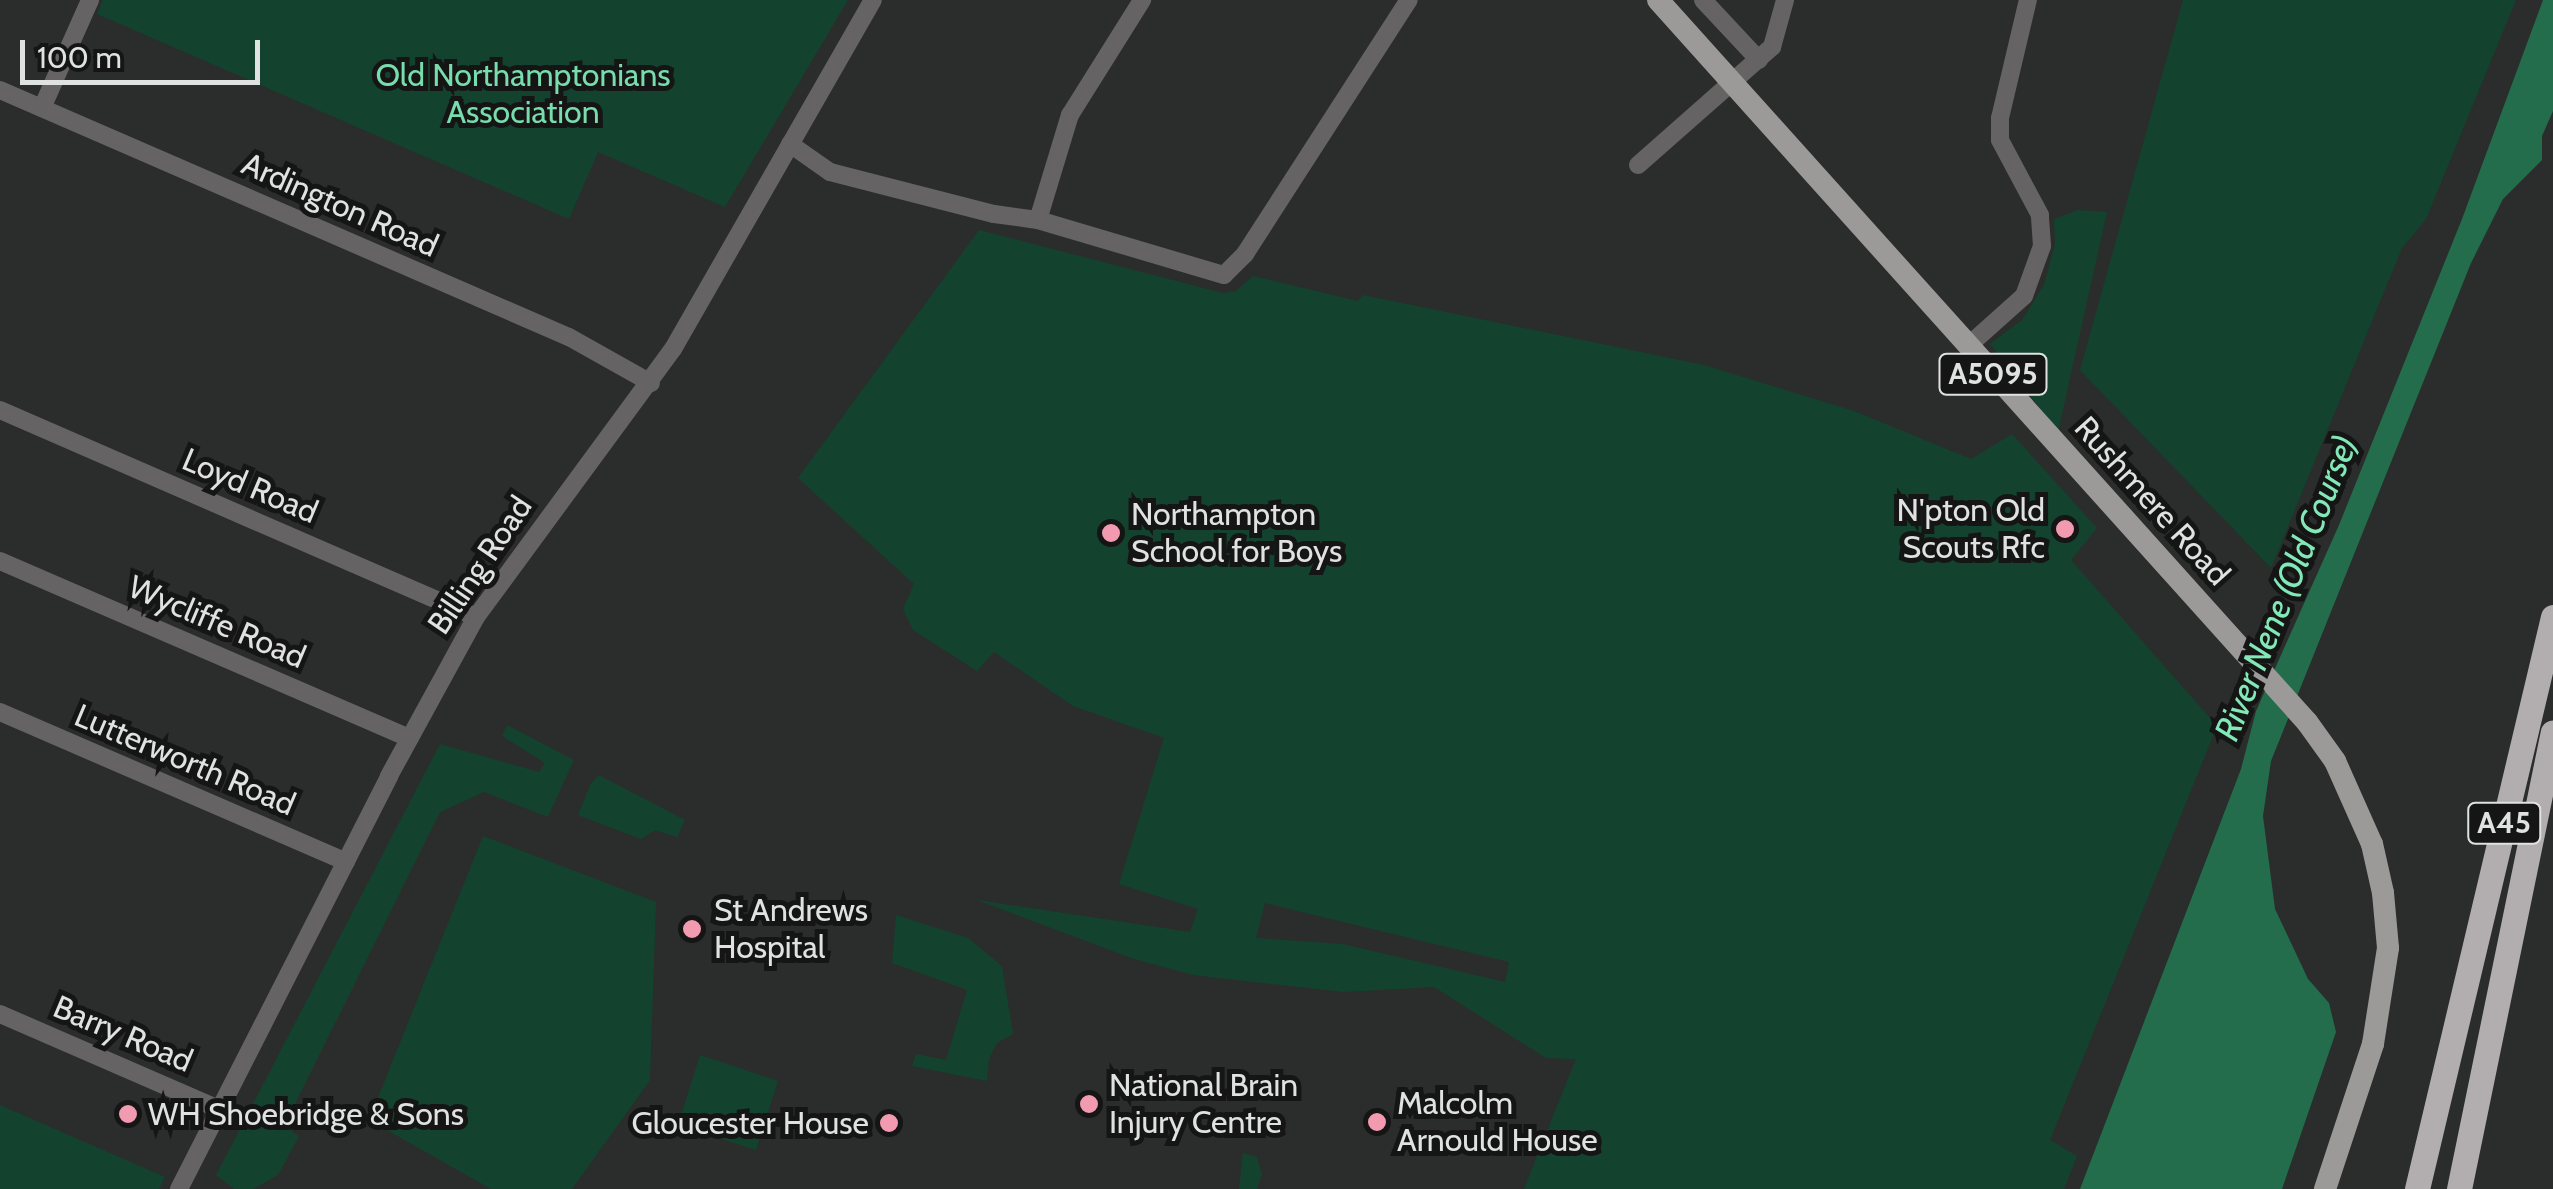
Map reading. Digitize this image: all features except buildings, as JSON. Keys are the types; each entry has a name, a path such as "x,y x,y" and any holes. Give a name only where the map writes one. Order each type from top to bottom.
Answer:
{"highway":[{"name":"A45","path":"2428,1189 2458,1029 2553,617"},
{"name":"A45","path":"2458,1189 2553,733"},
{"path":"2417,1189 2458,1029"},
{"path":"2476,1189 2480,1078"}],"main road":[{"name":"Rushmere Road","path":"1658,0 2267,678 2335,761 2362,814 2372,844 2387,920 2380,1015 2325,1189"}],"street":[{"path":"42,108 90,0"},
{"name":"Billing Road","path":"179,1189 409,738 476,617 651,383 873,0"},
{"path":"1038,220 1070,115 1142,0"},
{"path":"790,144 830,172 994,214 1038,220 1212,275 1235,269 1409,0"},
{"path":"1703,0 1759,60"},
{"path":"1638,165 1759,60 1777,39 1784,0"},
{"path":"1968,346 2024,296 2042,246 2040,215 2000,140 2000,118 2028,0"},
{"name":"Ardington Road","path":"0,90 569,337 651,383"},
{"name":"Loyd Road","path":"0,410 476,617"},
{"name":"Wycliffe Road","path":"0,561 409,738"},
{"name":"Lutterworth Road","path":"0,712 346,862"},
{"name":"Barry Road","path":"0,1014 222,1110"}],"green space":[{"name":"Old Northamptonians Association","path":"103,0 848,0 725,207 598,152 569,219 97,14"},
{"path":"2183,0 2516,0 2426,219 2402,248 2271,568 2080,370"},
{"path":"2078,210 2107,212 2058,432 1990,344 2022,320 2044,285 2055,244 2054,219"},
{"path":"979,230 1223,293 1236,291 1253,276 1358,301 1363,295 1704,365 1854,411 1971,459 2012,434 2097,528 2071,560 2217,726 2050,1140 2077,1156 2064,1189 1524,1189 1576,1059 1546,1058 1434,987 1344,992 1193,975 1134,959 977,900 1190,932 1198,909 1119,884 1164,738 1073,706 994,652 977,671 913,630 903,609 914,584 798,478","holes":["1265,903 1509,962 1505,982 1343,944 1256,938"]},
{"path":"507,725 574,760 548,817 484,792 440,812 290,1114 285,1127 299,1136 278,1175 253,1189 234,1189 216,1175 440,744 539,772 545,763 502,736"},
{"path":"599,775 685,820 677,837 655,830 641,839 578,815 590,785"},
{"path":"483,836 656,902 650,1080 572,1189 491,1189 369,1120"},
{"path":"896,915 968,938 1002,966 1013,1034 997,1043 989,1059 987,1081 912,1066 916,1054 946,1060 967,990 892,963"},
{"path":"700,1055 778,1081 756,1150 678,1125"},
{"path":"0,1105 165,1177 159,1189 0,1189"},
{"path":"1243,1153 1257,1157 1262,1175 1257,1189 1239,1189"}],"shaded area":[{"path":"2543,0 2553,0 2553,111 2542,136 2542,160 2503,199 2471,263 2271,761 2263,816 2275,909 2308,979 2329,1003 2336,1032 2282,1189 2080,1189 2241,769 2256,711 2339,525 2462,219"}],"place":[{"name":"N'pton Old Scouts Rfc","path":"2065,529"},
{"name":"Northampton School for Boys","path":"1111,533"},
{"name":"St Andrews Hospital","path":"692,929"},
{"name":"National Brain Injury Centre","path":"1089,1104"},
{"name":"WH Shoebridge & Sons","path":"128,1114"},
{"name":"Malcolm Arnould House","path":"1377,1122"},
{"name":"Gloucester House","path":"889,1123"}],"water label":[{"name":"River Nene (Old Course)","path":"2286,588"}]}
